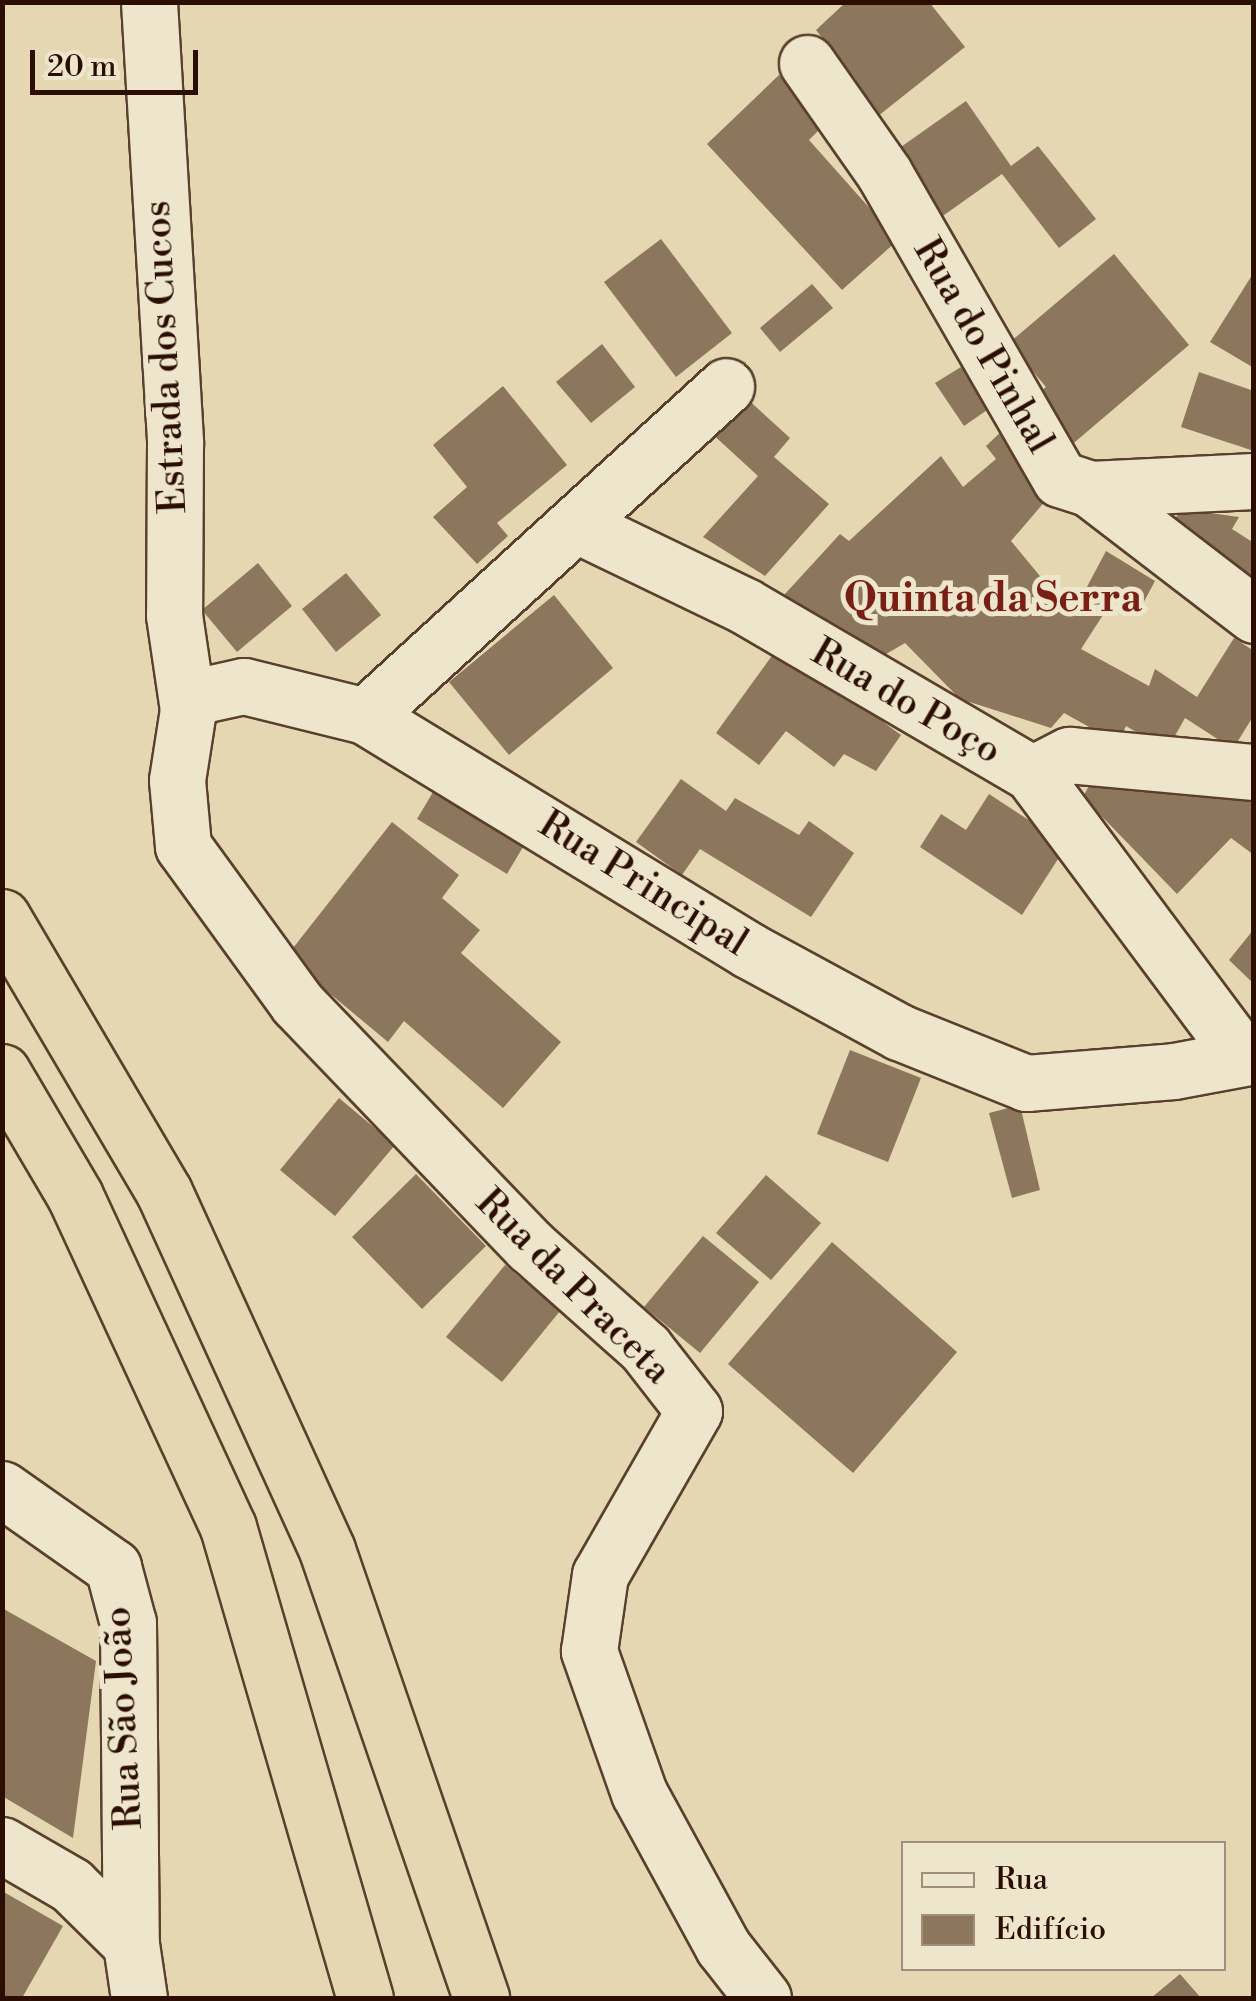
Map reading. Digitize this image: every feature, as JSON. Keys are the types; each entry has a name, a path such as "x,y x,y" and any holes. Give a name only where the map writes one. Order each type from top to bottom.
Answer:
{"highway":[{"path":"2,917 164,1192 326,1550 481,1998"},
{"path":"2,1072 75,1196 228,1526 366,1998"}],"street":[{"name":"Estrada dos Cucos","path":"149,2 175,444 174,615 188,710"},
{"name":"Rua do Pinhal","path":"808,63 884,173 1060,480 1090,489 1254,616"},
{"path":"365,716 579,526 726,386"},
{"path":"1090,489 1254,481"},
{"name":"Rua do Poço","path":"579,526 745,606 1032,774 1069,756 1254,772"},
{"name":"Rua Principal","path":"188,710 198,696 244,686 365,716 750,951 899,1032 1026,1084 1174,1072 1248,1057 1032,774"},
{"name":"Rua da Praceta","path":"188,710 177,780 184,846 297,1003 530,1246 645,1348 694,1411 600,1575 589,1651 639,1792 723,1947 763,1998"},
{"name":"Rua São João","path":"2,1489 113,1567 128,1622 131,1944 139,1998"},
{"path":"2,1845 71,1885 131,1944"}],"building":[{"path":"846,2 929,2 965,47 868,124 842,91 856,80 816,30"},
{"path":"779,75 825,124 809,140 898,240 842,290 707,144"},
{"path":"966,101 1011,166 1038,146 1096,219 1059,248 1002,174 937,220 891,154"},
{"path":"661,239 732,333 676,377 604,282"},
{"path":"1114,254 1189,345 1062,453 1022,406 1046,387 1009,343"},
{"path":"1254,272 1254,368 1210,342"},
{"path":"812,284 833,308 780,352 760,328"},
{"path":"602,344 635,387 591,423 556,382"},
{"path":"961,367 990,408 964,426 935,383"},
{"path":"1199,372 1254,391 1254,451 1181,427"},
{"path":"503,386 567,465 497,523 508,536 477,564 433,517 467,487 433,445"},
{"path":"743,395 790,438 774,457 829,504 765,576 703,537 758,476 708,430"},
{"path":"1003,430 1047,499 1011,541 1072,615 1106,551 1155,581 1140,609 1112,601 1081,649 1149,686 1155,669 1197,697 1234,638 1254,651 1254,715 1233,749 1185,718 1167,750 1126,726 1118,743 1064,713 1051,728 960,699 905,643 881,657 784,595 840,534 849,541 941,456 963,487 996,459 986,446"},
{"path":"1181,509 1239,517 1232,529 1254,543 1254,596 1166,534"},
{"path":"258,563 292,606 237,652 202,610"},
{"path":"346,573 381,615 336,652 302,609"},
{"path":"554,595 613,668 509,755 449,682"},
{"path":"779,646 901,735 876,771 844,754 834,767 786,731 759,765 716,733"},
{"path":"1096,772 1254,791 1254,855 1231,838 1177,894 1083,797"},
{"path":"681,779 726,811 735,798 799,835 809,821 854,853 811,917 700,849 682,875 636,842"},
{"path":"439,782 529,837 507,874 417,819"},
{"path":"989,794 1067,845 1022,915 920,847 941,814 966,830"},
{"path":"392,822 459,875 442,898 480,930 461,953 561,1042 503,1108 404,1021 388,1042 286,957"},
{"path":"1254,929 1254,984 1229,960"},
{"path":"850,1050 921,1078 888,1162 817,1134"},
{"path":"339,1098 395,1145 335,1216 280,1170"},
{"path":"1020,1105 1040,1190 1012,1198 989,1113"},
{"path":"416,1174 486,1246 422,1309 352,1237"},
{"path":"766,1175 821,1223 771,1280 716,1233"},
{"path":"703,1236 759,1282 700,1353 644,1307"},
{"path":"832,1242 957,1352 853,1473 728,1364"},
{"path":"505,1265 560,1311 502,1382 446,1337"},
{"path":"2,1608 96,1661 73,1838 2,1796"},
{"path":"2,1891 63,1926 22,1998 2,1998"},
{"path":"1180,1974 1201,1998 1151,1998"}],"district":[{"name":"Quinta da Serra","path":"993,599"}]}
